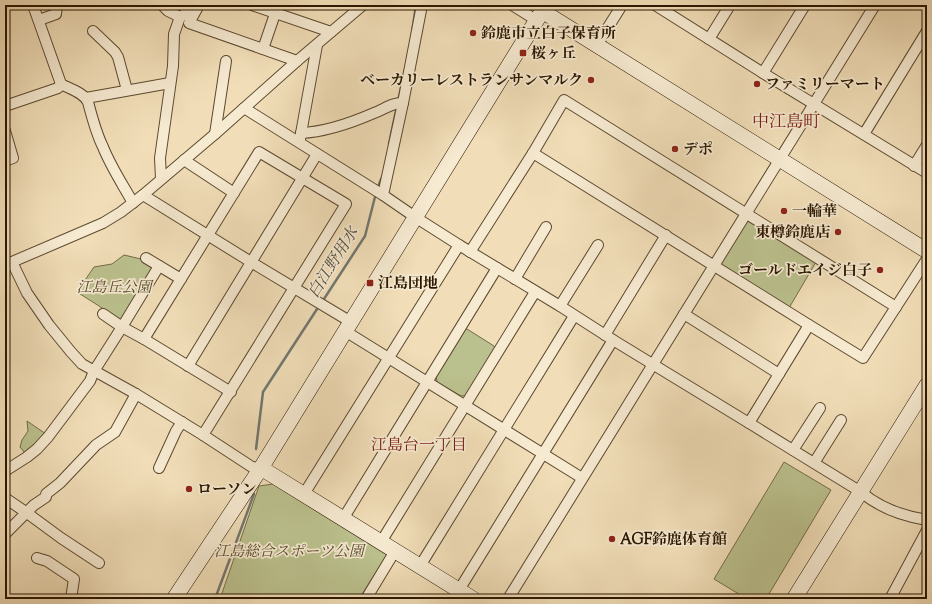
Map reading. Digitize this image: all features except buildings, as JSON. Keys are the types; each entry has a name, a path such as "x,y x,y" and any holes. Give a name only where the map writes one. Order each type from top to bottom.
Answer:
{"street":[{"path":"34,5 61,84 86,98 103,148 133,203"},
{"path":"39,20 56,14 56,5"},
{"path":"162,5 168,11 180,17"},
{"path":"161,179 160,158 173,66 174,34 180,17 184,15 190,5"},
{"path":"198,5 189,24 297,61"},
{"path":"252,5 276,9 331,32"},
{"path":"363,5 215,134 121,212 103,223 8,263 49,325 82,364 136,394 252,467 261,468 473,599"},
{"path":"379,193 422,5"},
{"path":"512,5 542,12 927,250"},
{"path":"597,45 622,5"},
{"path":"655,5 927,173"},
{"path":"709,39 730,5"},
{"path":"763,73 804,5"},
{"path":"508,599 875,5"},
{"path":"263,49 276,9"},
{"path":"174,599 261,468 542,12"},
{"path":"93,31 115,52 118,57 128,90"},
{"path":"864,134 927,32"},
{"path":"300,138 316,45"},
{"path":"215,134 226,60"},
{"path":"86,98 170,83"},
{"path":"5,106 58,88 61,84"},
{"path":"470,252 533,153 564,100 896,307"},
{"path":"300,138 310,132 340,126 399,103"},
{"path":"244,108 300,138 317,154 470,252 749,422 861,492 869,499 892,512 927,520"},
{"path":"5,131 13,158 5,161"},
{"path":"914,166 927,145"},
{"path":"144,339 259,152 346,204 203,435"},
{"path":"533,153 863,358 927,259"},
{"path":"188,366 317,154"},
{"path":"184,160 234,193"},
{"path":"143,195 208,236 326,306 348,327 388,358 582,478"},
{"path":"515,279 546,227"},
{"path":"604,334 666,236"},
{"path":"304,494 459,245"},
{"path":"560,306 598,245"},
{"path":"146,258 181,279"},
{"path":"5,471 27,457 48,437 90,381 94,371 159,266"},
{"path":"343,519 497,268"},
{"path":"381,542 535,292"},
{"path":"103,314 122,327 231,392"},
{"path":"684,314 779,374"},
{"path":"420,566 574,316"},
{"path":"749,422 809,325"},
{"path":"459,590 613,340"},
{"path":"794,599 927,385"},
{"path":"5,534 34,505 60,483 96,445 115,432 136,394"},
{"path":"793,450 820,408"},
{"path":"814,463 841,420"},
{"path":"159,468 176,431 182,422"},
{"path":"5,498 99,563"},
{"path":"890,599 927,530"},
{"path":"366,599 395,551"},
{"path":"37,558 47,561 74,579 70,599"}],"green space":[{"path":"746,220 749,220 816,262 789,308 721,266 721,260"},
{"name":"江島丘公園","path":"124,255 141,259 154,267 121,320 77,292 94,267 112,264"},
{"path":"467,329 494,346 496,351 468,395 461,396 437,382 436,375 463,330"},
{"path":"27,421 46,434 25,453 20,447 22,440 28,431"},
{"path":"784,462 831,490 766,599 747,599 714,579"},
{"name":"江島総合スポーツ公園","path":"273,484 387,555 359,599 220,599 259,486"}],"waterway":[{"name":"白江野用水","path":"412,33 416,5"},
{"name":"白江野用水","path":"398,101 402,83"},
{"name":"白江野用水","path":"389,144 397,106"},
{"name":"白江野用水","path":"377,189 382,177"},
{"name":"白江野用水","path":"322,302 365,236 376,193"},
{"name":"白江野用水","path":"256,449 263,392 319,306"},
{"path":"215,599 254,494"}],"place":[{"name":"鈴鹿市立白子保育所","path":"473,33"},
{"name":"桜ヶ丘","path":"523,53"},
{"name":"ベーカリーレストランサンマルク","path":"591,80"},
{"name":"ファミリーマート","path":"757,84"},
{"name":"デポ","path":"675,149"},
{"name":"一輪華","path":"784,211"},
{"name":"東樽鈴鹿店","path":"838,232"},
{"name":"ゴールドエイジ白子","path":"880,270"},
{"name":"江島団地","path":"370,283"},
{"name":"ローソン","path":"189,489"},
{"name":"AGF鈴鹿体育館","path":"612,539"}],"district":[{"name":"中江島町","path":"786,121"},
{"name":"江島台一丁目","path":"419,444"}]}
